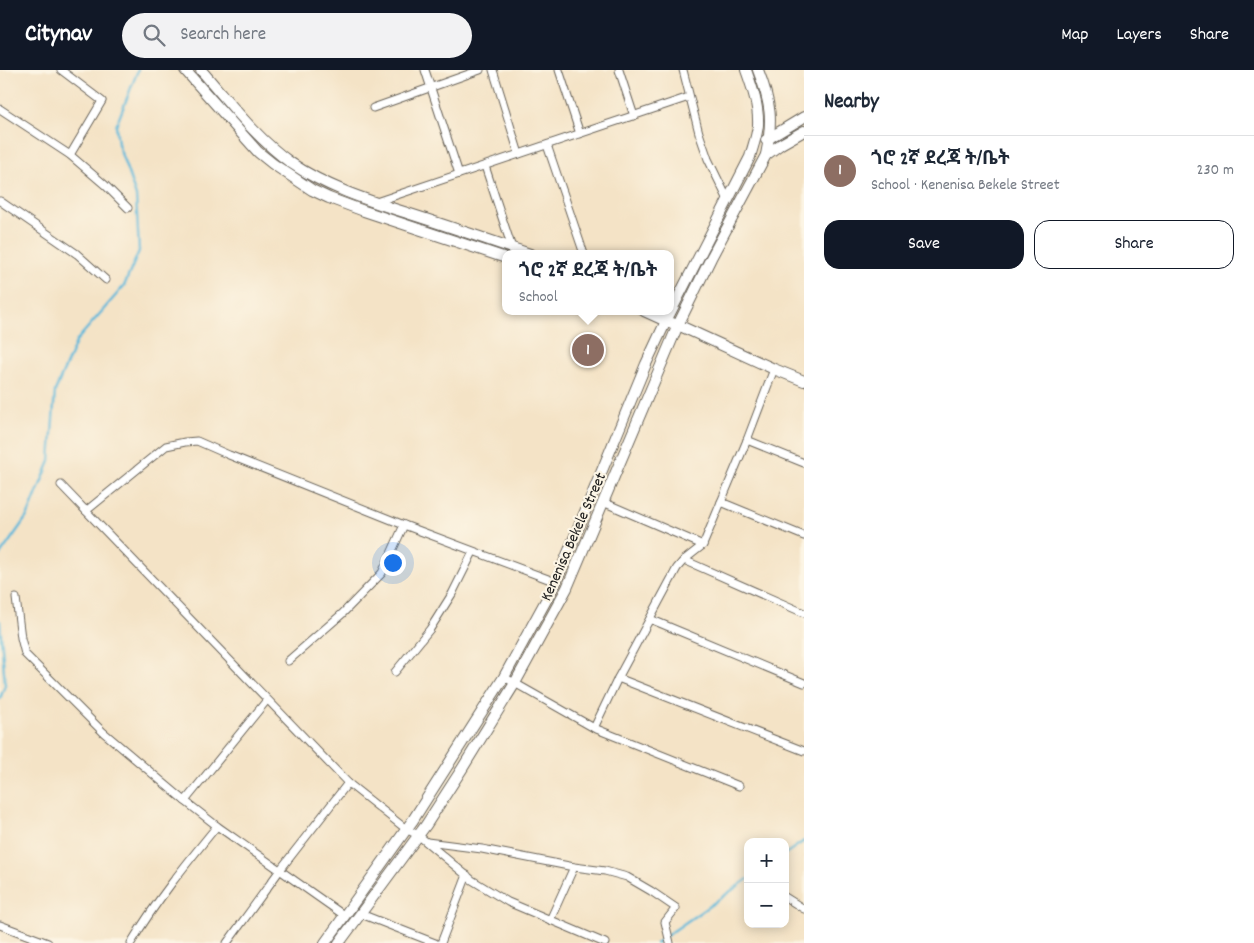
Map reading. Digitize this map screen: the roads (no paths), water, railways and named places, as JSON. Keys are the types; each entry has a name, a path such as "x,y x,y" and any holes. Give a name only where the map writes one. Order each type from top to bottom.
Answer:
{"main road":[{"path":"185,70 258,152 312,190 364,211 502,257"},
{"path":"201,70 246,121 291,163 336,188 356,196 518,250"},
{"path":"746,70 756,102 758,124 750,157"},
{"path":"758,70 769,100 770,126 766,155"},
{"path":"750,157 756,148 769,138 804,117"},
{"name":"Kenenisa Bekele Street","path":"339,943 422,838 426,825 515,683 567,588 678,325 711,258 766,155 804,131"},
{"name":"Kenenisa Bekele Street","path":"674,301 750,157"},
{"path":"666,316 678,325 804,381"},
{"name":"Kenenisa Bekele Street","path":"325,943 413,820 504,677 556,582 666,316"}],"street":[{"path":"62,70 102,101 70,155"},
{"path":"426,70 459,174"},
{"path":"373,108 480,70"},
{"path":"493,70 519,154"},
{"path":"559,70 580,134"},
{"path":"619,70 634,116"},
{"path":"683,70 699,133 708,159 728,200"},
{"path":"376,202 689,98"},
{"path":"0,109 70,155 128,208"},
{"path":"547,145 583,250"},
{"path":"485,166 512,248"},
{"path":"0,201 77,254 106,280"},
{"path":"594,728 618,678 677,568 703,545 747,440 774,369"},
{"path":"747,440 804,463"},
{"path":"86,511 166,446 197,441 404,525 556,582"},
{"path":"61,485 348,783 406,829 422,838 466,875 508,902 605,943"},
{"path":"603,502 703,545"},
{"path":"721,502 804,536"},
{"path":"288,661 342,614 382,573 404,525"},
{"path":"395,672 430,629 452,594 474,552"},
{"path":"684,560 804,613"},
{"path":"16,598 25,654 103,732 216,826 345,916"},
{"path":"650,620 804,683"},
{"path":"504,677 594,728 739,786"},
{"path":"618,678 804,751"},
{"path":"185,801 267,700"},
{"path":"227,943 280,870 348,783"},
{"path":"131,943 146,918 216,826"},
{"path":"422,838 574,867 605,871 627,877 676,908 665,922 670,943"},
{"path":"550,920 574,867"},
{"path":"441,943 466,875"},
{"path":"789,900 804,909"},
{"path":"361,914 434,943"},
{"path":"0,926 48,943"}],"waterway":[{"path":"0,555 28,515 50,461 55,391 77,340 124,286 139,251 136,196 118,144 116,126 138,70"},
{"path":"0,621 5,685 0,699"},
{"path":"789,851 804,841"},
{"path":"656,943 744,882"}],"place":[{"name":"ጎሮ 2ኛ ደረጃ ት/ቤት","path":"588,350"}]}
